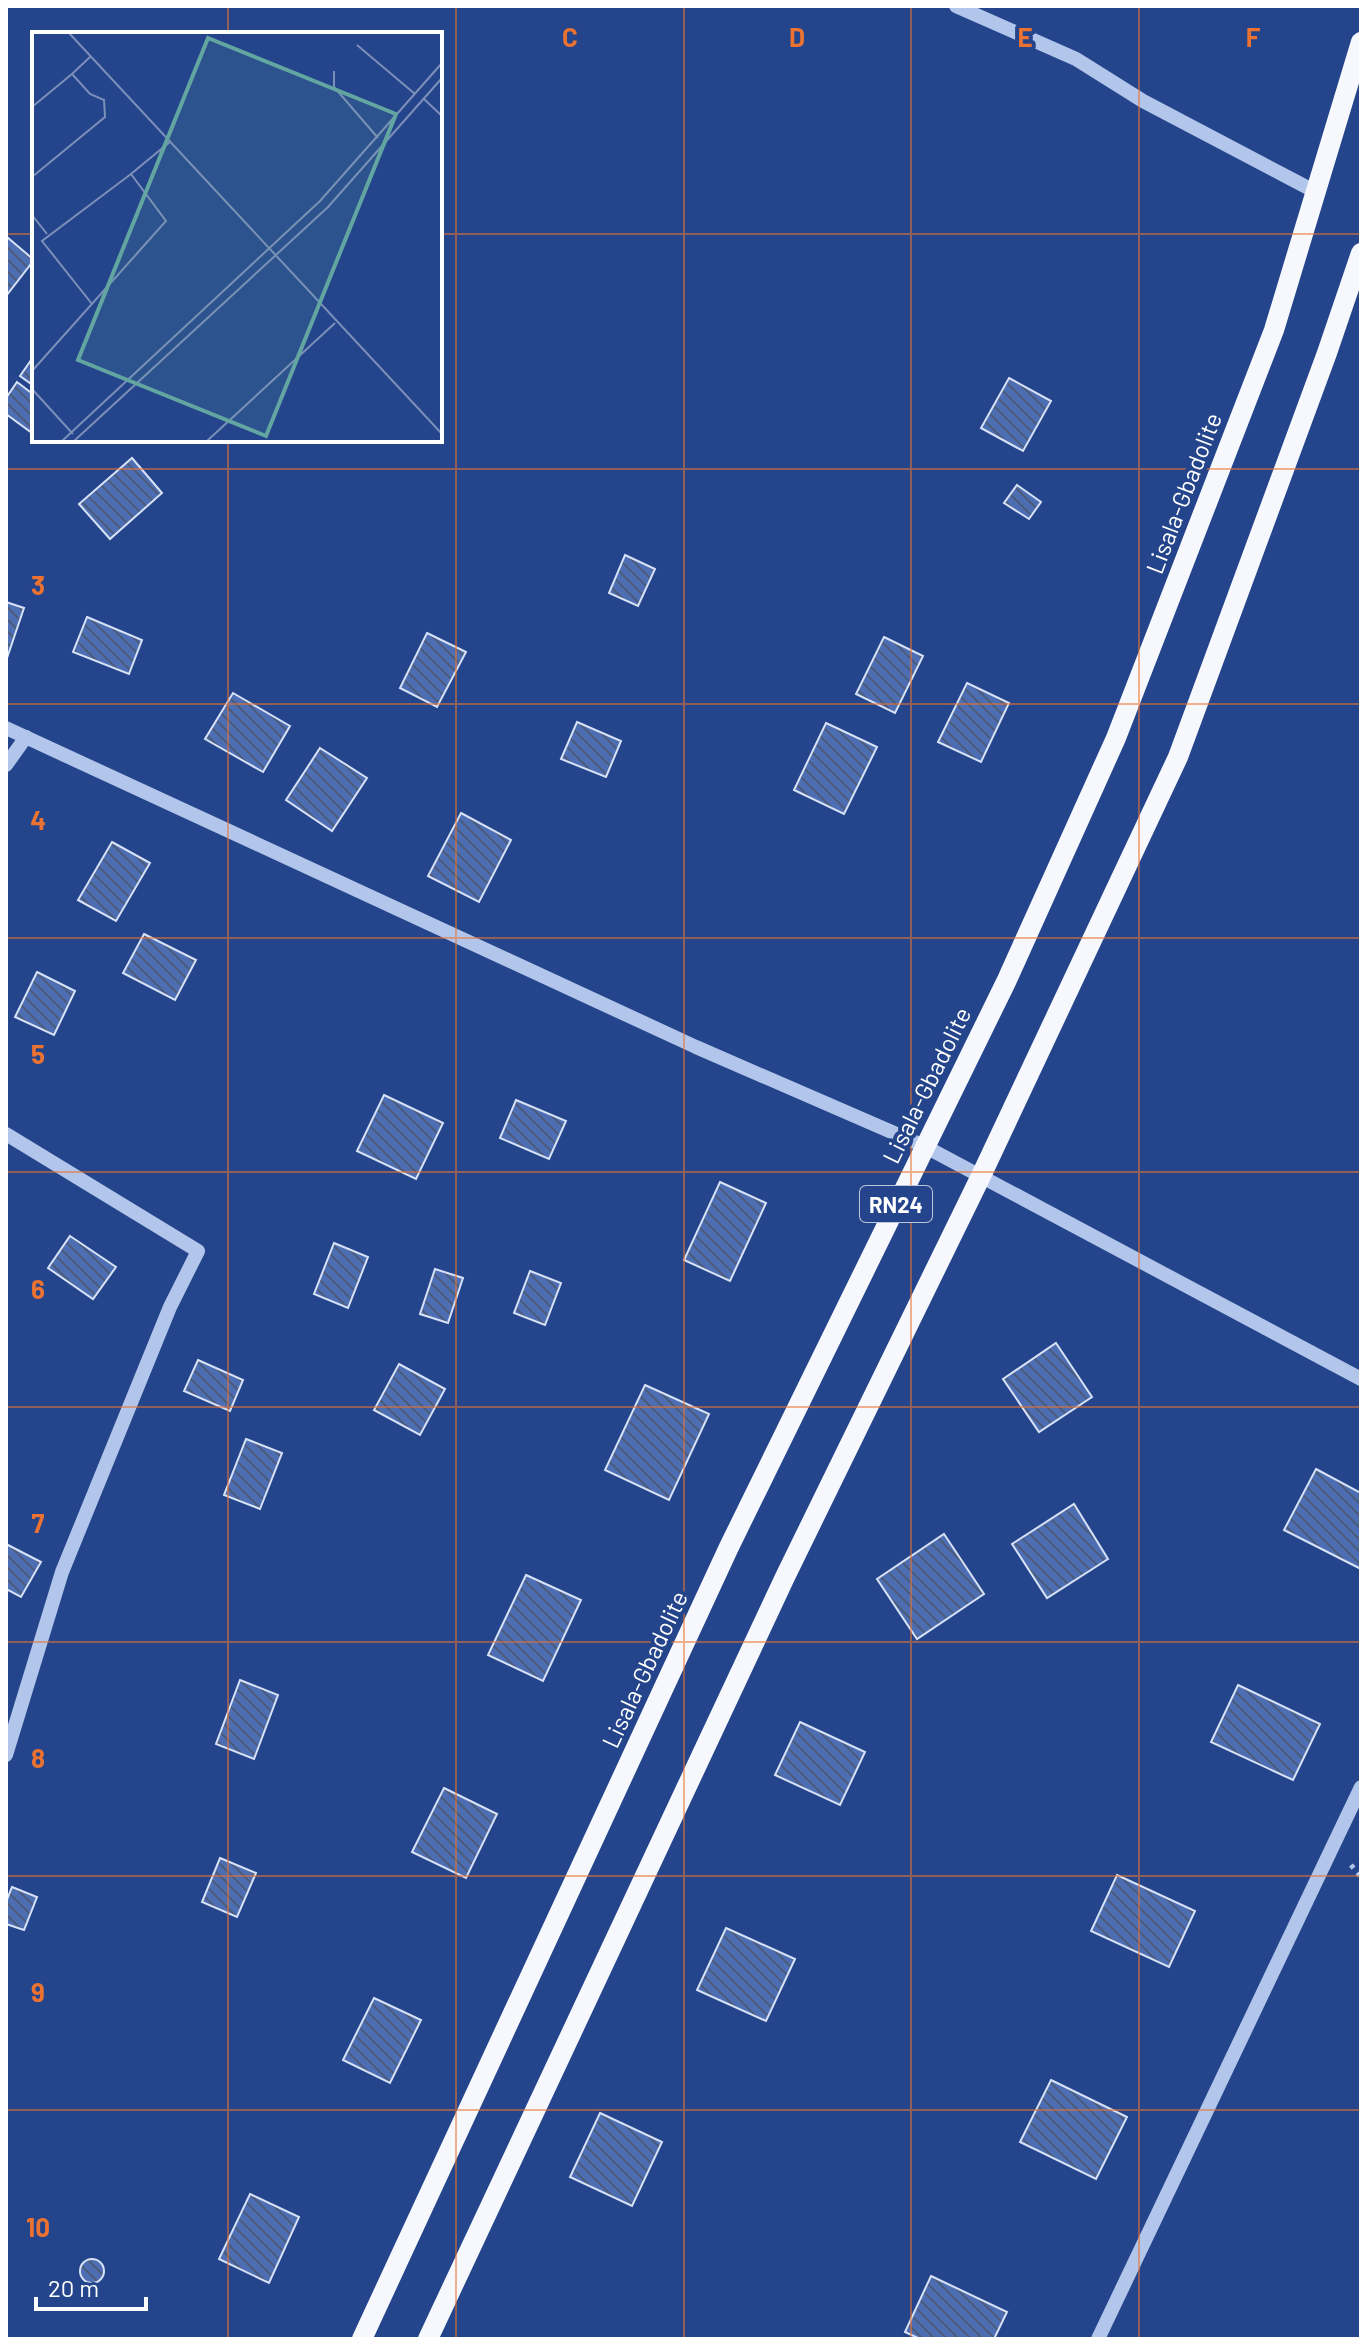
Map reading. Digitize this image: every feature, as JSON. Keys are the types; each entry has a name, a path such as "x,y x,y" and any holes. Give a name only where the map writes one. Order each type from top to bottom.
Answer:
{"main road":[{"name":"Lisala-Gbadolite","path":"362,2339 729,1547 1006,982 1116,738 1274,330 1361,42"},
{"name":"RN24","path":"428,2339 785,1577 981,1176 1178,757 1361,253"}],"street":[{"path":"956,6 1076,59 1143,101 1316,192"},
{"path":"6,728 696,1047 924,1146 1361,1379"},
{"path":"6,765 26,737"},
{"path":"6,1134 198,1251 170,1307 62,1572 6,1755"},
{"path":"1098,2339 1361,1787"}],"building":[{"path":"6,239 32,258 32,263 6,296"},
{"path":"32,359 32,385 20,376"},
{"path":"1009,378 1051,401 1023,451 981,428"},
{"path":"17,382 32,393 32,433 6,414 6,398"},
{"path":"132,458 162,493 110,539 79,504"},
{"path":"1017,485 1041,502 1029,519 1004,503"},
{"path":"625,555 655,569 638,606 609,593"},
{"path":"6,602 24,608 6,661"},
{"path":"87,617 142,640 129,674 73,652"},
{"path":"427,633 466,652 437,707 400,688"},
{"path":"884,637 923,656 895,713 856,694"},
{"path":"967,683 1009,703 981,762 938,742"},
{"path":"233,693 290,726 263,772 205,739"},
{"path":"577,722 621,741 606,777 561,759"},
{"path":"826,723 877,747 844,814 794,790"},
{"path":"320,748 367,778 332,831 286,800"},
{"path":"461,813 511,840 479,902 428,876"},
{"path":"112,842 150,863 116,921 78,900"},
{"path":"144,934 196,960 175,1000 123,973"},
{"path":"37,972 75,991 54,1035 15,1017"},
{"path":"384,1095 443,1123 416,1179 357,1151"},
{"path":"516,1100 566,1121 549,1159 500,1138"},
{"path":"720,1182 766,1203 730,1281 684,1260"},
{"path":"70,1236 116,1267 93,1299 48,1268"},
{"path":"334,1243 368,1257 348,1308 314,1294"},
{"path":"435,1269 463,1278 448,1323 420,1314"},
{"path":"530,1271 561,1283 545,1325 514,1313"},
{"path":"1056,1343 1092,1397 1039,1432 1003,1379"},
{"path":"198,1360 243,1380 230,1411 184,1391"},
{"path":"399,1364 445,1389 420,1435 374,1410"},
{"path":"645,1385 709,1414 669,1500 605,1470"},
{"path":"246,1439 282,1453 260,1509 224,1495"},
{"path":"1316,1469 1361,1493 1361,1569 1284,1530"},
{"path":"1074,1504 1108,1559 1047,1598 1012,1544"},
{"path":"944,1534 984,1594 917,1639 877,1579"},
{"path":"6,1544 41,1562 21,1597 6,1589"},
{"path":"526,1575 581,1600 543,1681 488,1655"},
{"path":"240,1680 278,1695 254,1759 216,1744"},
{"path":"1238,1685 1320,1724 1293,1780 1211,1742"},
{"path":"800,1722 865,1752 840,1805 775,1775"},
{"path":"444,1788 497,1814 466,1878 412,1852"},
{"path":"220,1858 256,1873 237,1917 202,1902"},
{"path":"1117,1875 1195,1911 1169,1967 1091,1931"},
{"path":"12,1887 37,1897 24,1930 6,1924 6,1902"},
{"path":"726,1928 795,1959 766,2021 697,1990"},
{"path":"374,1998 421,2020 390,2083 343,2060"},
{"path":"1051,2080 1127,2117 1096,2179 1020,2142"},
{"path":"600,2113 662,2142 632,2206 570,2177"},
{"path":"250,2194 299,2217 269,2283 219,2259"},
{"path":"92,2259 101,2262 104,2271 101,2280 92,2283 83,2280 80,2271 83,2262"},
{"path":"931,2276 1007,2312 994,2339 920,2339 905,2332"}]}
